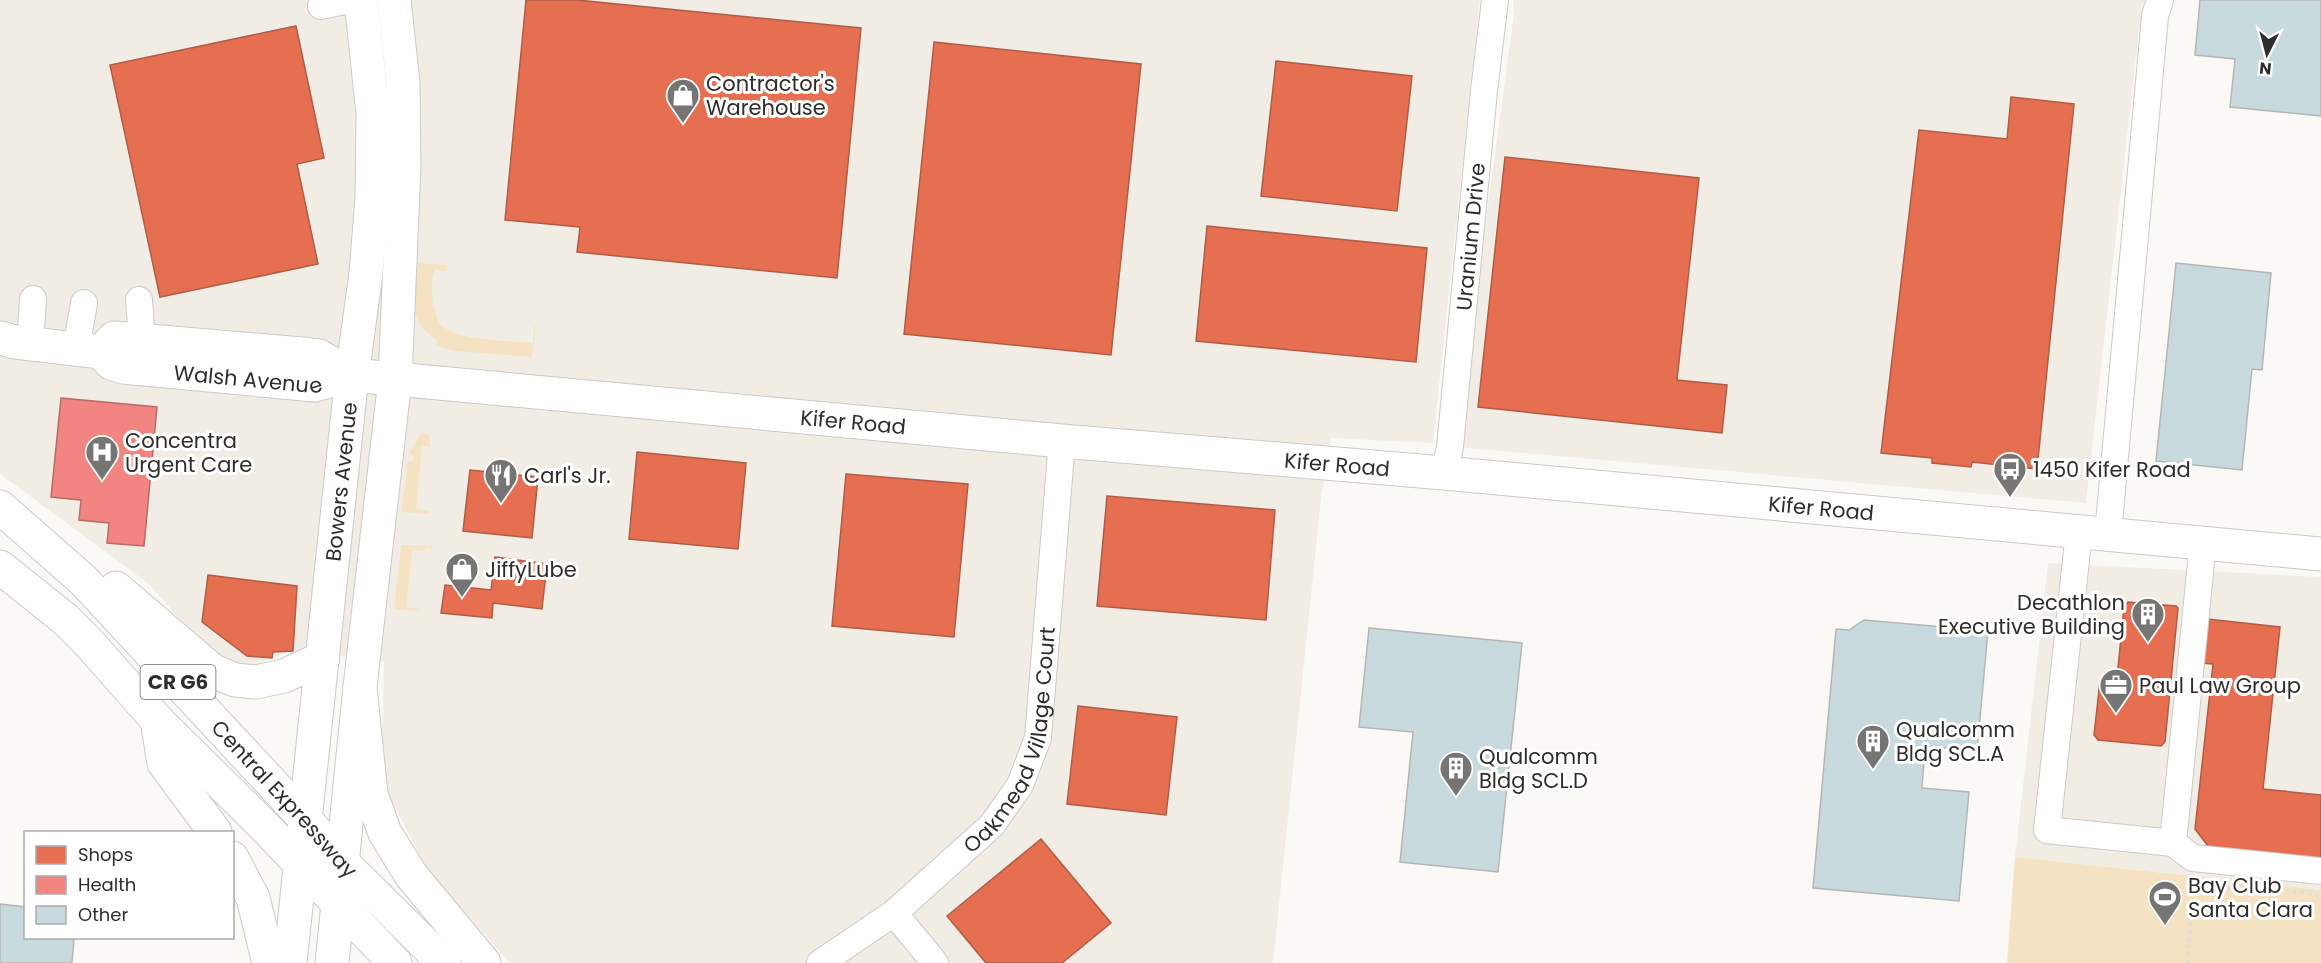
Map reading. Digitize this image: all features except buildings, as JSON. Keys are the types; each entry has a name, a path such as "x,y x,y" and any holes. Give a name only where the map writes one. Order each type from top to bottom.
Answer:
{"main road":[{"name":"Bowers Avenue","path":"290,963 352,375 366,273 372,198 373,114 361,0"},
{"name":"Bowers Avenue","path":"332,963 394,379 404,167 403,82 394,0"},
{"name":"Walsh Avenue","path":"88,350 114,338 319,356 352,375"},
{"name":"Walsh Avenue","path":"15,341 88,350 123,367 314,385 352,375"},
{"name":"Kifer Road","path":"352,375 2321,554"},
{"name":"Central Expressway","path":"0,507 83,580 306,820 343,863 444,963"},
{"path":"46,547 109,583 213,671 228,677 256,682 285,676 323,658"},
{"name":"Central Expressway","path":"0,567 65,619 89,643 157,720 395,963"},
{"path":"360,687 371,794 385,833 411,875 484,963"},
{"path":"157,720 164,763 214,831"},
{"path":"234,862 253,898 269,963"}],"street":[{"path":"321,6 349,0"},
{"name":"Uranium Drive","path":"1444,473 1450,447 1484,91 1495,0"},
{"path":"2160,0 2155,16 2094,533 2047,831 2173,843 2193,858 2321,871"},
{"path":"15,341 33,299"},
{"path":"139,300 142,340"},
{"path":"84,303 88,350"},
{"name":"Oakmead Village Court","path":"820,963 894,913 992,825 1020,785 1038,738 1062,441"},
{"path":"2173,843 2203,543"},
{"path":"894,913 935,963"}],"path":[{"path":"2188,963 2190,903 2192,882 2195,882"},
{"path":"2212,885 2227,888 2254,887"},
{"path":"2281,889 2321,896"}],"shaded area":[{"path":"0,0 1480,0 1433,443 1331,438 1321,499 1273,963 509,963 427,869 381,781 384,661 293,651 252,665 215,659 149,584 0,474"},
{"path":"1513,0 2145,0 2139,30 2086,503 1455,447 1514,14"},
{"path":"418,263 449,267 446,271 435,270 433,278 433,303 441,325 460,335 533,343 534,327 536,327 532,357 456,351 436,346 438,341 423,329 413,310"},
{"path":"421,433 428,435 430,447 422,446 416,509 429,511 429,514 401,512 408,461 413,461 414,456 409,454"},
{"path":"401,545 432,546 432,549 425,548 425,551 412,550 406,607 419,609 419,611 394,609"},
{"path":"2048,563 2321,577 2321,890 2015,857"},
{"name":"Bay Club Santa Clara","path":"2015,857 2321,890 2321,963 2007,963"}],"place":[{"name":"Contractor's Warehouse","path":"683,124"},
{"name":"Concentra Urgent Care","path":"102,481"},
{"name":"1450 Kifer Road","path":"2010,498"},
{"name":"Carl's Jr.","path":"501,504"},
{"name":"JiffyLube","path":"462,598"},
{"name":"Decathlon Executive Building","path":"2148,643"},
{"name":"Paul Law Group","path":"2116,714"},
{"name":"Qualcomm Bldg SCL.A","path":"1873,770"},
{"name":"Qualcomm Bldg SCL.D","path":"1456,797"},
{"name":"Bay Club Santa Clara","path":"2165,926"}]}
